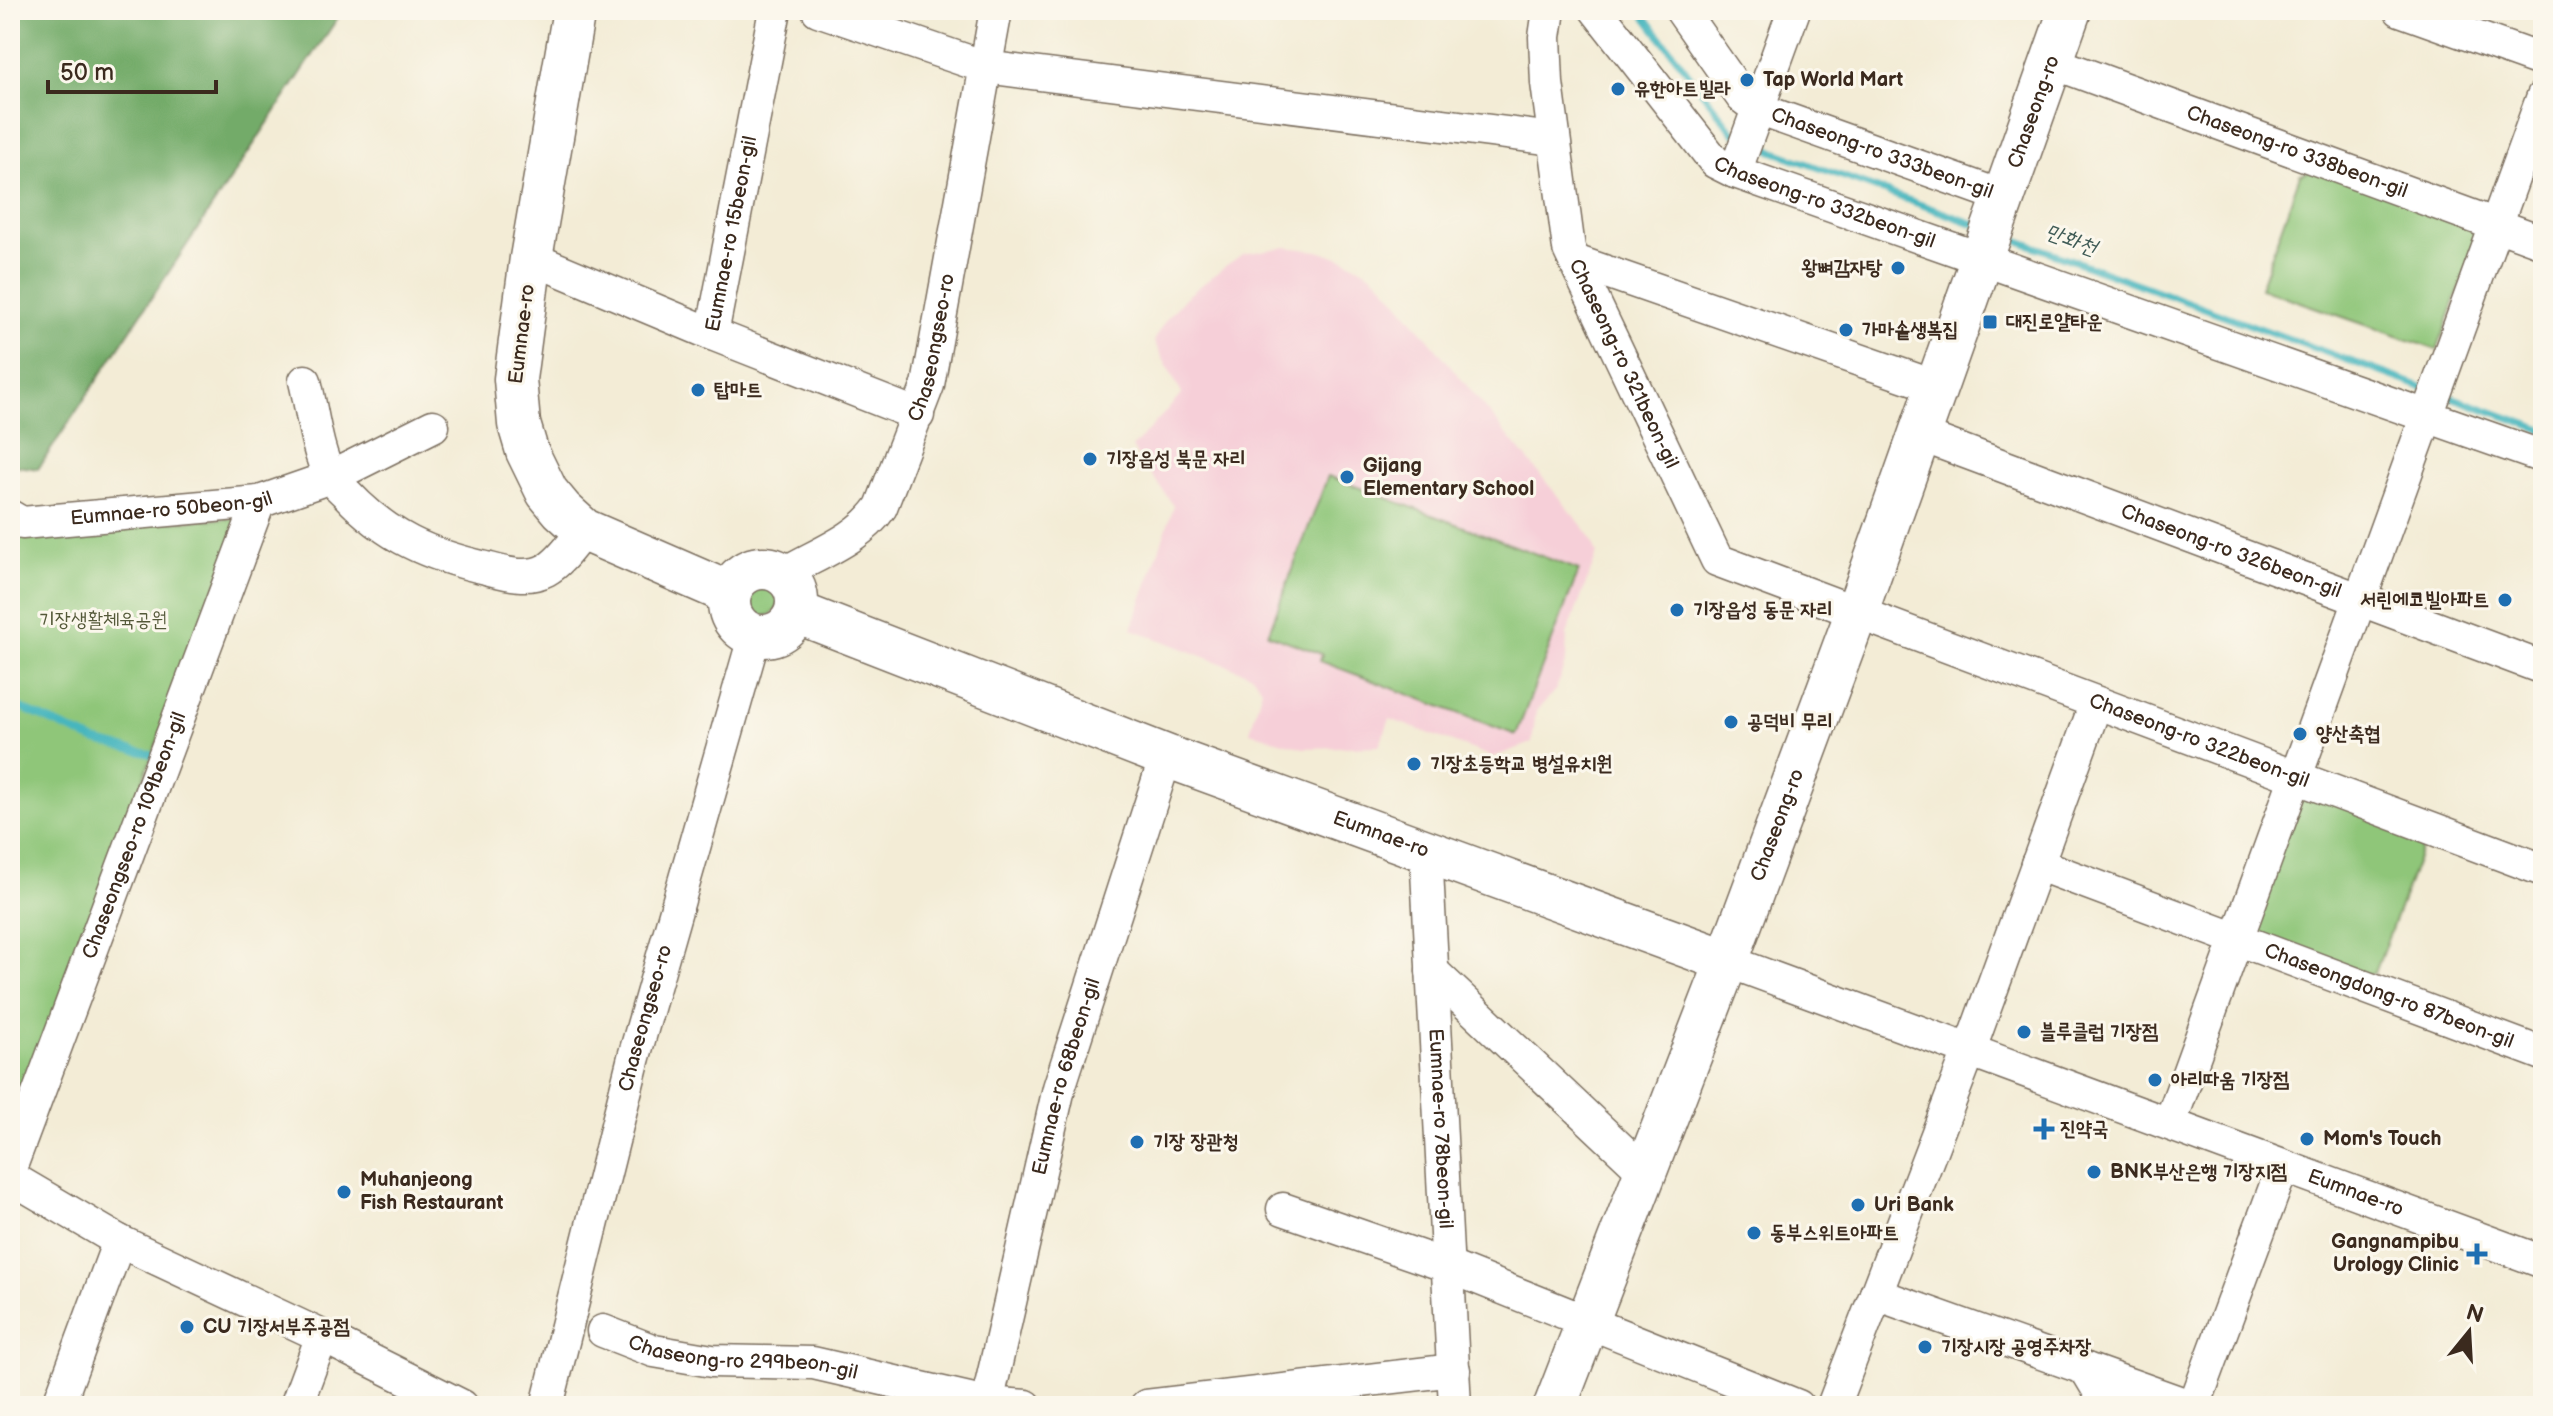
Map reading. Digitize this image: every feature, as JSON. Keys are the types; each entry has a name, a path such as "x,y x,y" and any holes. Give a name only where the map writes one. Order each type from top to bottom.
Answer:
{"main road":[{"name":"Eumnae-ro","path":"574,10 531,258 515,379 519,424 527,451 547,492 584,530 729,593"},
{"name":"Chaseong-ro","path":"1555,1406 1727,961 1856,614 2051,62 2059,13"},
{"path":"768,567 790,593 789,626 777,634 762,637 746,632 734,620 729,606 734,579 745,571 768,567"},
{"name":"Eumnae-ro","path":"790,593 1166,756 1727,961"}],"street":[{"name":"Eumnae-ro 15beon-gil","path":"775,10 712,334 918,415"},
{"path":"818,10 985,67 1553,139"},
{"name":"Chaseongseo-ro","path":"790,593 843,541 873,520 918,415 934,357 996,10"},
{"name":"Chaseong-ro 321beon-gil","path":"1549,10 1545,37 1553,139 1569,249 1717,560 1856,614"},
{"name":"Chaseong-ro 332beon-gil","path":"1596,10 1715,162 1738,165 2429,409 2543,457"},
{"name":"Chaseong-ro 333beon-gil","path":"1681,10 1756,117 2002,200"},
{"name":"Chaseong-ro 333beon-gil","path":"1756,117 1794,10"},
{"path":"2400,10 2543,61"},
{"name":"Chaseong-ro 338beon-gil","path":"2051,62 2543,242"},
{"path":"2170,1123 2543,96"},
{"path":"1738,165 1756,117"},
{"path":"531,258 712,334"},
{"path":"1575,261 1937,387"},
{"path":"305,381 331,477 368,517 393,534 418,547 464,563 510,574 529,575 546,570 557,562 584,530"},
{"name":"Eumnae-ro 50beon-gil","path":"10,516 22,523 259,502 331,477 433,426"},
{"name":"Chaseong-ro 326beon-gil","path":"1920,435 2543,668"},
{"name":"Chaseongseo-ro 109beon-gil","path":"10,1169 259,502"},
{"name":"Chaseong-ro 322beon-gil","path":"1856,614 2543,870"},
{"name":"Chaseongseo-ro","path":"547,1406 634,1057 755,634"},
{"path":"1833,1406 1970,1049 2096,703"},
{"name":"Eumnae-ro 68beon-gil","path":"987,1403 1059,1088 1166,756"},
{"name":"Eumnae-ro 78beon-gil","path":"1426,851 1455,1406"},
{"name":"Chaseongdong-ro 87beon-gil","path":"2037,864 2543,1054"},
{"name":"Eumnae-ro","path":"1727,961 2543,1262"},
{"path":"1432,971 1645,1172"},
{"path":"1876,1294 2192,1406 2283,1166"},
{"path":"10,1177 119,1241 462,1406"},
{"path":"1283,1209 1450,1267 1798,1406"},
{"path":"58,1406 119,1241"},
{"name":"Chaseong-ro 299beon-gil","path":"603,1331 654,1351 712,1361 813,1363 987,1403 1026,1406"},
{"path":"296,1406 322,1336"},
{"path":"2086,1369 2108,1406"},
{"path":"1146,1406 1454,1370"}],"shaded area":[{"name":"Gijang Elementary School","path":"1286,247 1318,251 1345,259 1385,286 1589,534 1597,554 1567,635 1566,660 1556,690 1536,711 1532,743 1493,757 1390,719 1379,746 1303,748 1250,732 1262,688 1252,675 1132,629 1174,506 1132,448 1182,394 1154,342 1165,321 1185,298 1228,264 1243,254"}],"green space":[{"path":"10,10 343,10 38,469 10,465"},
{"path":"2318,168 2471,223 2476,243 2437,350 2260,288 2300,175"},
{"path":"1328,476 1579,570 1516,735 1320,661 1322,654 1268,634"},
{"name":"기장생활체육공원","path":"242,518 10,1131 10,529"},
{"path":"764,586 770,587 778,595 778,607 770,615 764,616 758,615 750,607 749,601 750,595 758,587"},
{"path":"2311,794 2413,831 2422,847 2375,973 2360,977 2260,943 2250,922 2295,801"}],"waterway":[{"name":"만화천","path":"1640,10 1733,132 1741,135"},
{"name":"만화천","path":"1756,143 1980,226"},
{"name":"만화천","path":"2003,235 2427,389"},
{"name":"만화천","path":"2443,394 2543,430"},
{"path":"10,703 95,741 154,755"}],"place":[{"name":"Tap World Mart","path":"1747,80"},
{"name":"유한아트빌라","path":"1618,89"},
{"name":"왕뼈감자탕","path":"1898,268"},
{"name":"대진로얄타운","path":"1990,322"},
{"name":"가마솥생복집","path":"1846,330"},
{"name":"탑마트","path":"698,390"},
{"name":"기장읍성 북문 자리","path":"1090,459"},
{"name":"Gijang Elementary School","path":"1347,477"},
{"name":"서린에코빌아파트","path":"2505,600"},
{"name":"기장읍성 동문 자리","path":"1677,610"},
{"name":"공덕비 무리","path":"1731,722"},
{"name":"양산축협","path":"2300,734"},
{"name":"기장초등학교 병설유치원","path":"1414,764"},
{"name":"블루클럽 기장점","path":"2024,1032"},
{"name":"아리따움 기장점","path":"2155,1080"},
{"name":"진약국","path":"2044,1129"},
{"name":"Mom's Touch","path":"2307,1139"},
{"name":"기장 장관청","path":"1137,1142"},
{"name":"BNK부산은행 기장지점","path":"2094,1172"},
{"name":"Muhanjeong Fish Restaurant","path":"344,1192"},
{"name":"Uri Bank","path":"1858,1205"},
{"name":"동부스위트아파트","path":"1754,1233"},
{"name":"Gangnampibu Urology Clinic","path":"2477,1254"},
{"name":"CU 기장서부주공점","path":"187,1327"},
{"name":"기장시장 공영주차장","path":"1925,1347"}]}
